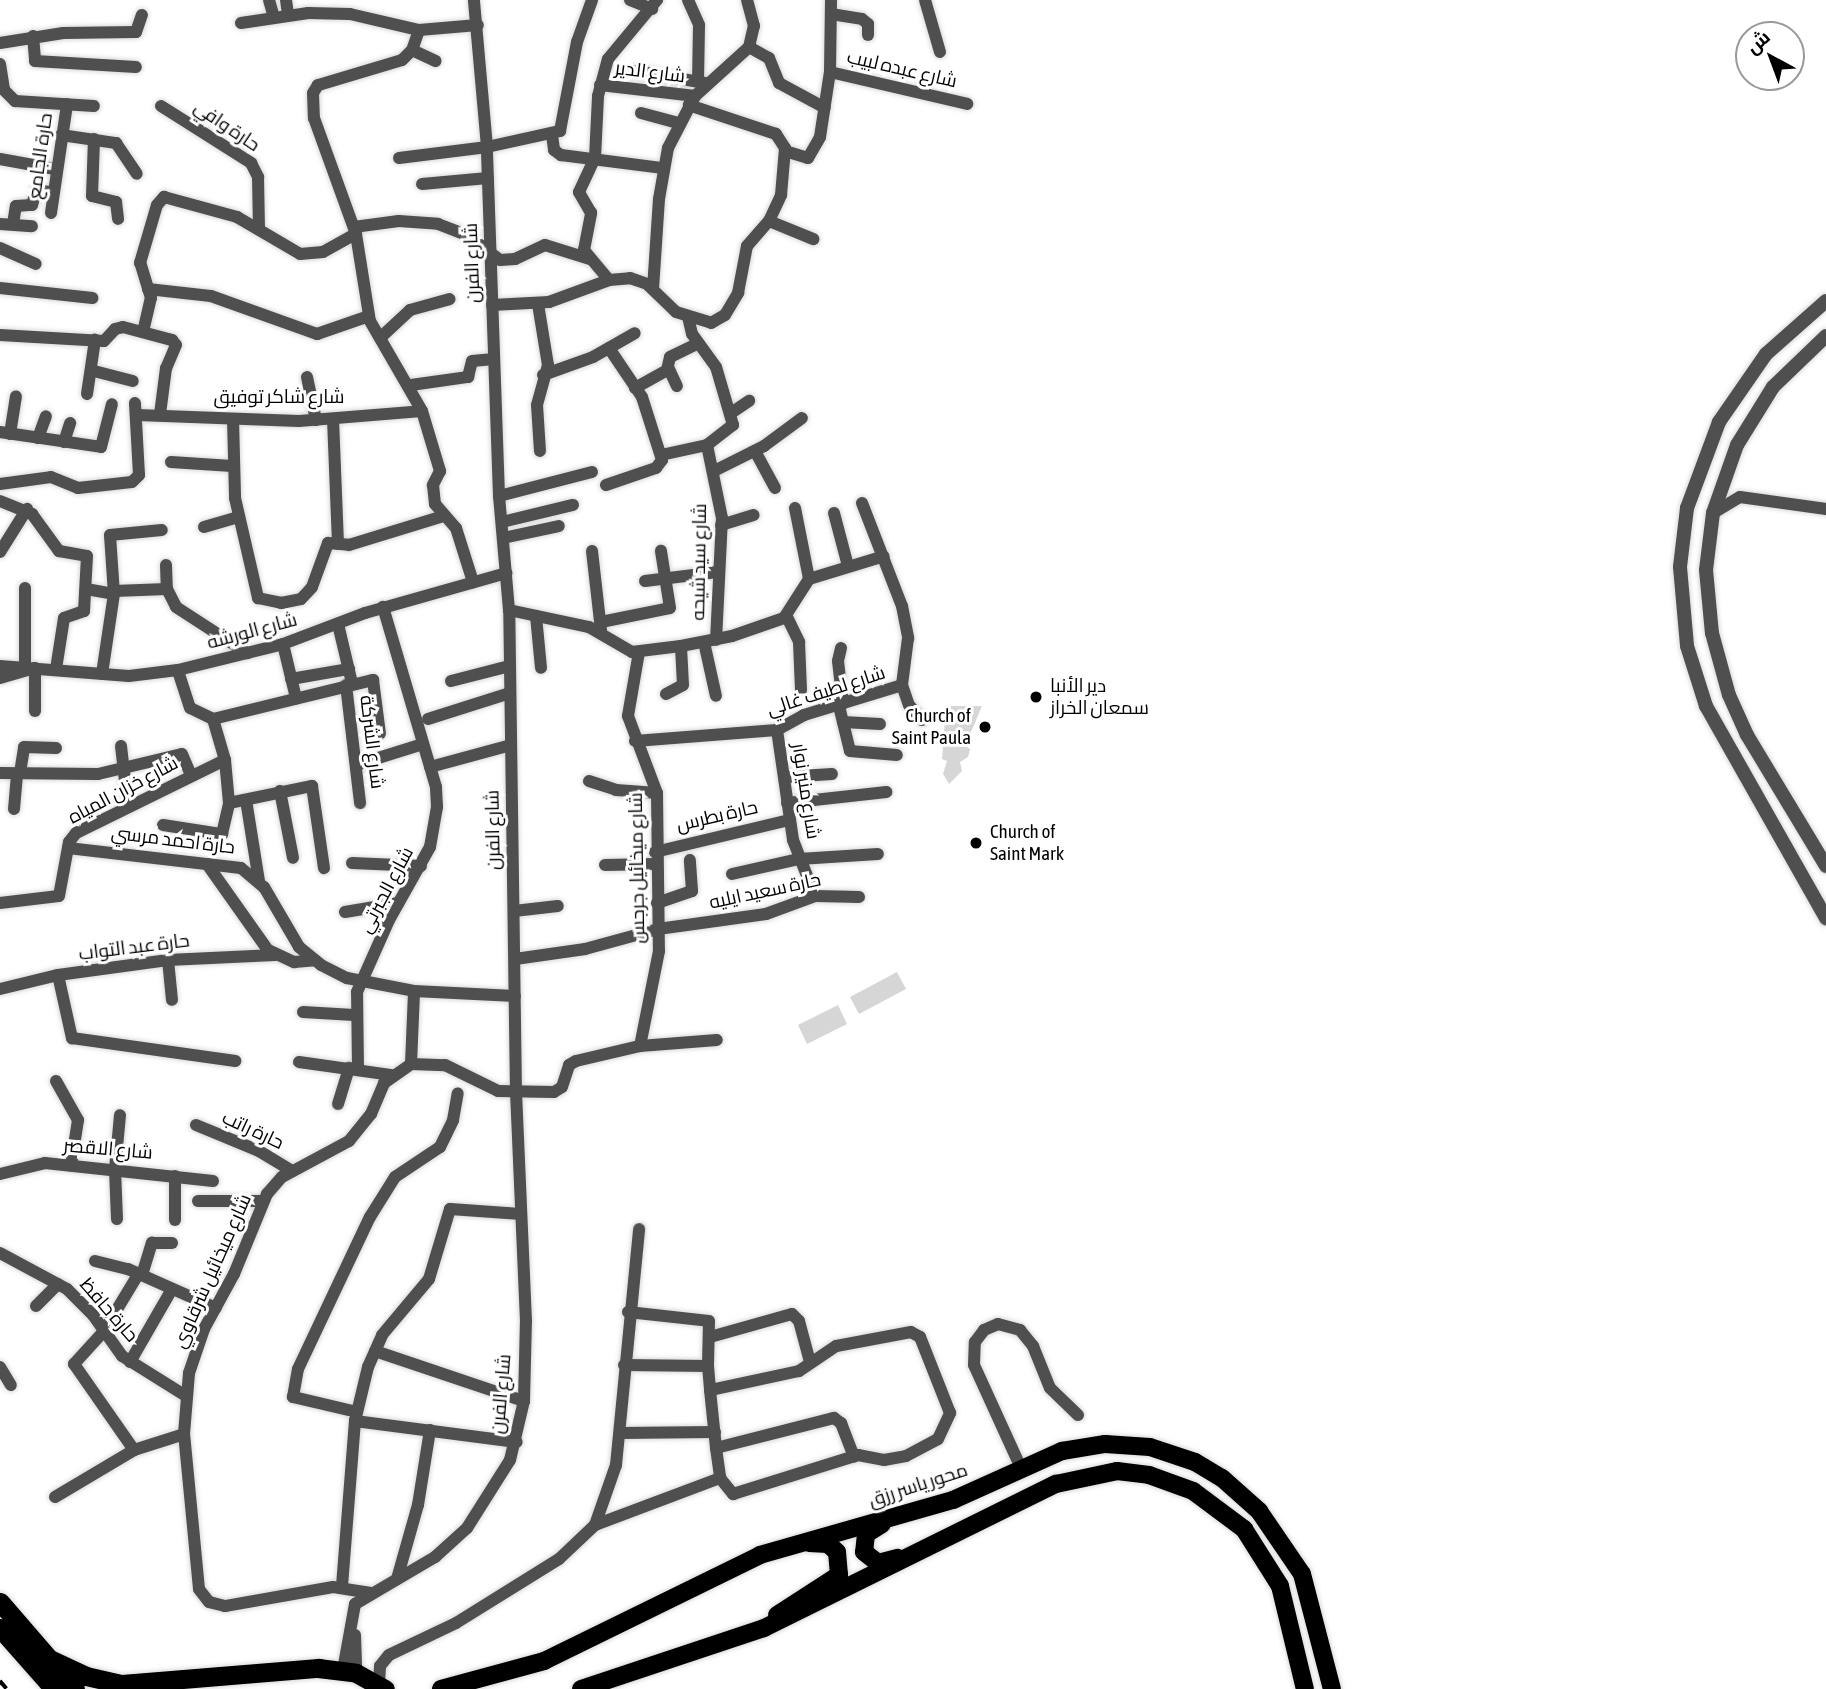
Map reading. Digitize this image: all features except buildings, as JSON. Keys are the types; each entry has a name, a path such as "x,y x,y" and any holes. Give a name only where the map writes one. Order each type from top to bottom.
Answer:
{"highway":[{"path":"0,1602 75,1689"},
{"path":"0,1628 54,1689"},
{"path":"52,1660 104,1681 154,1686 283,1670 350,1672 382,1687"}],"main road":[{"name":"محور ياسر رزق","path":"441,1689 544,1661 714,1575 797,1542 898,1517 953,1500 1021,1468 1076,1447 1121,1444 1180,1456 1222,1478 1259,1511 1294,1557 1309,1592 1332,1689"},
{"path":"581,1689 761,1629 1070,1478 1117,1471 1164,1479 1220,1508 1259,1548 1286,1603 1305,1689"},
{"path":"898,1517 866,1534 862,1547 866,1556 883,1563 929,1547"},
{"path":"761,1629 839,1575 840,1557 833,1547 797,1542"}],"street":[{"path":"269,0 274,17"},
{"path":"286,0 288,15"},
{"path":"350,0 350,14"},
{"name":"شارع الفرن","path":"371,1593 435,1557 467,1528 502,1477 517,1443 524,1401 526,1321 516,1094 509,610 499,496 487,147 474,0"},
{"path":"400,158 487,147 552,135 564,124 577,42 592,0"},
{"path":"630,0 655,4"},
{"path":"688,0 699,25 702,82"},
{"path":"653,289 663,168 678,123 702,82 749,47 754,26 747,0"},
{"path":"492,305 538,304 609,280 630,278 653,289 669,307 688,316 711,323 725,315 738,293 747,246 769,221 781,194 785,151 811,157 820,137 830,72 831,0"},
{"path":"925,0 940,52"},
{"path":"609,280 590,259 584,240 591,214 579,192 595,158 600,85 614,48 655,4"},
{"path":"241,23 288,15 350,14 419,30 478,25"},
{"path":"831,14 862,19 868,24 868,35"},
{"path":"0,43 33,36 136,32 142,15"},
{"path":"419,30 412,50 394,63 314,88 317,131 355,231 369,316 411,385 422,411 429,443 437,453 440,471 433,485 435,504 443,516 456,527 473,582"},
{"path":"33,36 35,61 135,67"},
{"path":"749,47 769,58 779,83 825,108"},
{"path":"412,50 436,61"},
{"path":"0,64 10,98 94,106"},
{"path":"636,71 702,82"},
{"name":"شارع عبده لبيب","path":"830,72 967,104"},
{"name":"شارع الدير","path":"600,85 692,101 776,134 785,151"},
{"name":"حارة الجامع","path":"51,213 55,169 67,104"},
{"name":"حارة وافي","path":"161,106 251,163 258,177 258,228"},
{"path":"641,113 678,123"},
{"path":"61,135 121,146 137,174"},
{"path":"552,135 556,153 663,168"},
{"path":"94,139 92,195 116,202 118,219"},
{"path":"0,159 55,169"},
{"path":"422,184 488,178"},
{"path":"32,226 7,224 16,206 32,205 36,191 52,192"},
{"path":"143,332 151,298 141,263 157,205 164,197 210,207 258,228 281,246 310,255 355,231 399,220 438,224 467,235 491,256 507,261 554,244 590,259"},
{"path":"769,221 813,239"},
{"path":"0,248 36,264"},
{"path":"0,288 92,298"},
{"path":"148,289 211,296 317,334 369,316"},
{"path":"380,338 410,310 450,299"},
{"path":"1826,301 1779,340 1753,369 1719,422 1700,465 1685,519 1680,567 1692,668 1727,747 1826,918"},
{"path":"538,304 548,365 543,375 537,405 540,451"},
{"path":"661,455 707,445 733,425 716,367 697,344 688,316"},
{"path":"0,335 104,341 119,327 143,332 176,345 166,368 160,414"},
{"path":"543,375 609,348 635,332"},
{"path":"1826,336 1767,397 1724,474 1713,513 1707,591 1719,663 1747,735 1826,866"},
{"path":"87,394 94,371 95,340"},
{"path":"677,386 668,367 670,357 697,344"},
{"path":"606,485 656,468 661,455 642,397 609,348"},
{"path":"411,385 468,377 472,361 494,359"},
{"path":"635,388 668,367"},
{"path":"94,371 133,381"},
{"path":"307,377 316,420"},
{"path":"16,396 5,433 64,442 104,445 112,404"},
{"path":"731,413 749,401"},
{"name":"شارع شاكر توفيق","path":"0,484 51,477 78,488 132,482 139,475 136,409 160,414 233,419 316,420 422,411"},
{"path":"38,438 46,416"},
{"path":"716,470 755,451 802,418"},
{"path":"233,419 232,466 238,517 255,595 262,600 281,603 301,599 312,587 324,545 349,545 443,516"},
{"path":"333,419 338,544"},
{"path":"64,442 70,423"},
{"name":"شارع سيد شيحه","path":"707,445 716,470 721,525 710,641 716,696"},
{"path":"755,451 775,488"},
{"path":"171,461 232,466"},
{"path":"499,496 592,472"},
{"path":"1724,474 1740,497"},
{"path":"1713,513 1740,497 1826,509"},
{"path":"0,501 27,509 59,551 86,554 83,613 64,618 56,669"},
{"path":"862,503 884,556 905,619 902,685 909,705 922,720"},
{"path":"502,522 573,505"},
{"path":"592,551 601,628 624,650 639,652 710,641 787,617 809,579 796,508"},
{"path":"0,552 27,509"},
{"path":"834,513 848,566"},
{"path":"721,525 753,515"},
{"path":"204,527 238,517"},
{"path":"503,538 559,527"},
{"path":"102,674 114,592 110,538 114,532 162,530"},
{"path":"509,610 601,628 666,611 671,604 661,551"},
{"path":"809,579 884,556"},
{"path":"166,565 167,589 184,616 247,653"},
{"path":"645,581 718,572"},
{"name":"شارع الورشه","path":"0,666 102,674 178,670 283,644 383,607 506,573"},
{"path":"24,588 35,711"},
{"path":"86,589 114,592 167,589"},
{"name":"شارع الجبرتي","path":"353,1069 354,1015 361,982 398,903 421,866 433,837 438,807 430,767 383,607"},
{"path":"536,616 541,668"},
{"path":"787,617 799,642 801,690"},
{"name":"شارع الشركة","path":"338,624 349,669 359,764 360,803"},
{"path":"283,644 296,698"},
{"path":"666,694 683,685 681,646"},
{"path":"841,648 838,661 841,705 850,751 897,755"},
{"name":"شارع ميخائيل جرجس","path":"639,652 628,716 635,741 657,793 655,858 659,951 640,1046"},
{"path":"1692,668 1719,663"},
{"path":"451,681 510,666"},
{"path":"0,678 30,667"},
{"path":"291,679 349,669"},
{"path":"178,670 191,709 213,719 373,680 380,734"},
{"name":"شارع لطيف غالي","path":"635,741 777,730 804,715 902,685"},
{"path":"428,719 510,693"},
{"path":"163,825 222,834 229,803 225,760 213,719"},
{"path":"843,722 880,724"},
{"name":"شارع منير نوار","path":"777,730 789,820 799,859 816,896"},
{"path":"359,764 423,744"},
{"path":"430,767 511,745"},
{"path":"121,746 121,771 128,807"},
{"path":"14,809 24,747 56,748"},
{"path":"0,773 121,771 182,754 191,775"},
{"name":"شارع خزان المياه","path":"0,903 59,896 68,848 76,833 225,760"},
{"path":"785,777 832,774"},
{"path":"589,781 616,790 657,793"},
{"path":"229,803 313,787 324,868"},
{"path":"280,792 293,858"},
{"path":"787,803 886,792"},
{"path":"246,800 259,881 290,935 315,960 361,982 414,991 516,996"},
{"name":"حارة بطرس","path":"605,865 655,858 789,820"},
{"path":"1783,842 1790,828 1805,831"},
{"name":"حارة احمد مرسي","path":"68,848 241,868 259,881"},
{"path":"732,874 799,859 878,854"},
{"path":"657,904 692,891 690,859"},
{"path":"352,863 421,866"},
{"path":"207,864 275,955"},
{"name":"حارة سعيد ايليه","path":"515,959 585,949 658,929 766,914 816,896 859,897"},
{"path":"345,912 398,903"},
{"path":"514,911 558,906"},
{"name":"حارة عبد التواب","path":"0,989 58,975 168,960 275,955 294,962 315,960"},
{"path":"168,960 172,1000"},
{"path":"58,975 70,1036 235,1061"},
{"path":"411,1064 414,991"},
{"path":"303,1013 354,1015"},
{"path":"299,1062 392,1075 411,1064 445,1065 498,1091 516,1094 557,1091 572,1063 640,1046 717,1040"},
{"path":"338,1104 353,1069"},
{"name":"شارع ميخائيل شرقاوي","path":"371,1593 342,1586 225,1606 203,1597 184,1434 186,1396 195,1350 263,1201 274,1185 292,1171 349,1141 365,1125 392,1075"},
{"path":"56,1081 78,1120 71,1165"},
{"path":"457,1093 453,1121 440,1147 396,1177 370,1217 298,1369 293,1397 356,1416 517,1443"},
{"path":"117,1219 115,1169 120,1115"},
{"name":"حارة راتب","path":"196,1125 259,1151 292,1171"},
{"name":"شارع الاقصر","path":"0,1174 37,1164 71,1165 213,1181"},
{"path":"174,1220 175,1176"},
{"path":"198,1201 263,1201"},
{"path":"342,1586 356,1416 375,1351 391,1320 429,1279 449,1211 521,1214"},
{"path":"382,1687 380,1666 389,1655 456,1623 559,1559 595,1525 612,1487 620,1433 628,1312 639,1229"},
{"path":"134,1450 74,1364 104,1331 140,1274 152,1243 172,1243"},
{"name":"حارة حافظ","path":"0,1253 58,1283 81,1301 130,1362 186,1396"},
{"path":"96,1261 140,1274 216,1308"},
{"path":"36,1306 58,1283"},
{"path":"130,1362 172,1289"},
{"path":"628,1312 706,1319 710,1337 708,1366 710,1390 715,1432 716,1448 720,1478 727,1490 739,1494 854,1457 868,1455 884,1460 905,1456 932,1443 947,1427 950,1413 920,1337 907,1332 836,1346 792,1373 710,1390"},
{"path":"710,1337 793,1314 810,1362"},
{"path":"1021,1468 974,1365 975,1342 984,1330 998,1324 1020,1331 1034,1346 1051,1388 1078,1415"},
{"path":"375,1351 524,1401"},
{"path":"624,1364 708,1366"},
{"path":"0,1367 11,1385"},
{"path":"716,1448 834,1418 843,1427 854,1457"},
{"path":"397,1578 418,1505 430,1430"},
{"path":"620,1433 715,1432"},
{"path":"55,1497 134,1450 184,1434"},
{"path":"595,1525 720,1478"},
{"path":"350,1672 356,1623 371,1593"}],"shaded area":[{"path":"946,706 982,706 965,746 970,749 968,757 960,762 962,771 949,784 943,774 947,761 942,759"},
{"path":"897,972 906,989 859,1014 850,997"},
{"path":"838,1005 847,1024 807,1044 798,1025"}],"railway":[{"path":"0,1681 7,1689"}],"place":[{"name":"دير الأنبا سمعان الخراز","path":"1036,697"},
{"name":"Church of Saint Paula","path":"985,727"},
{"name":"Church of Saint Mark","path":"976,843"}]}
